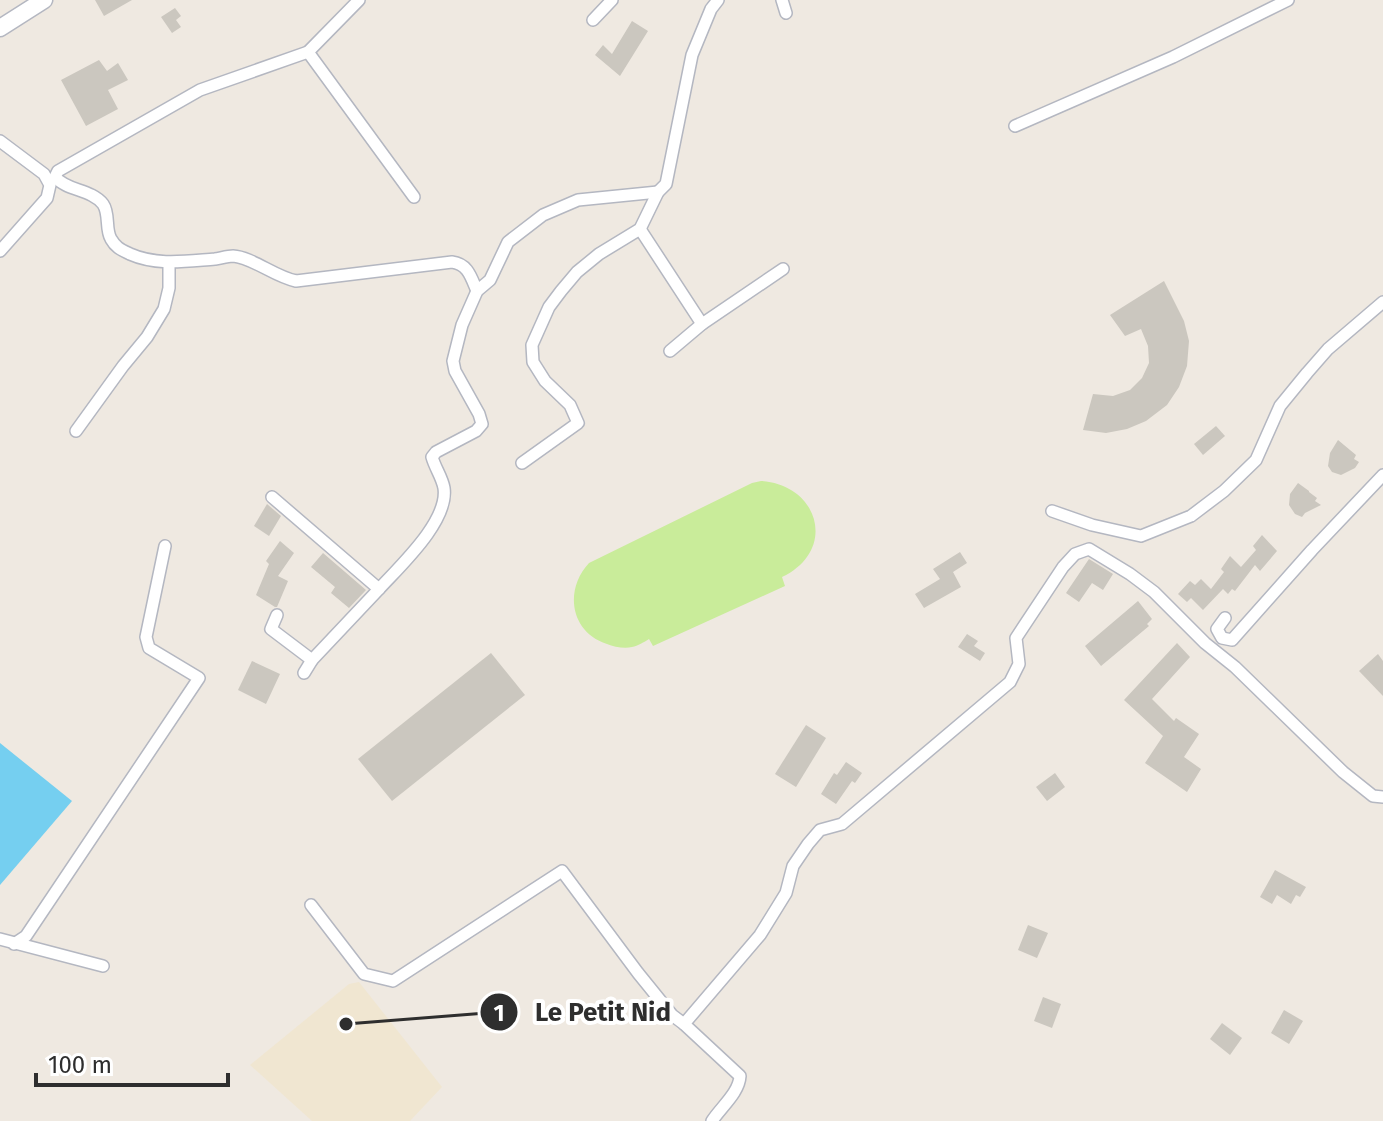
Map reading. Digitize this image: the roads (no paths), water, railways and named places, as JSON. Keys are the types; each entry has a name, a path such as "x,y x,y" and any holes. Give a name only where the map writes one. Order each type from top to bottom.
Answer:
{"street":[{"path":"0,28 44,0"},
{"path":"359,0 308,52 200,90 58,171 55,177 100,201 104,206 110,238 118,249 139,258 169,263 235,256 284,279 296,281 452,262 466,267 477,291"},
{"path":"593,20 612,0"},
{"path":"522,463 578,423 570,405 545,381 533,362 532,345 549,307 577,272 599,254 640,229 658,192 666,184 692,55 711,9 718,0"},
{"path":"782,0 786,13"},
{"path":"1015,126 1173,57 1288,0"},
{"path":"308,52 414,197"},
{"path":"0,141 44,174 50,185 47,198 0,251"},
{"path":"304,673 312,660 433,527 444,486 432,457 476,431 482,424 454,366 462,325 477,291 490,280 508,242 543,215 578,200 658,192"},
{"path":"640,229 702,324"},
{"path":"76,431 147,337 164,309 169,288 169,263"},
{"path":"670,351 702,324 783,269"},
{"path":"1052,511 1092,525 1141,536 1191,516 1224,491 1256,460 1280,406 1328,349 1383,302"},
{"path":"1225,618 1217,629 1222,638 1232,640 1383,475"},
{"path":"272,497 379,589"},
{"path":"14,944 26,936 199,678 149,648 146,637 165,546"},
{"path":"684,1024 760,935 786,893 793,866 820,830 842,824 1010,682 1019,664 1016,638 1063,567 1075,554 1085,550 1089,549 1154,592 1343,772 1373,796 1383,797"},
{"path":"277,615 271,629 312,660"},
{"path":"311,905 364,974 393,981 562,871 672,1015 740,1076 739,1086 712,1121"},
{"path":"0,939 103,966"}],"water":[{"path":"0,743 72,801 0,885"}],"place":[{"name":"Le Petit Nid","path":"346,1024"}]}
